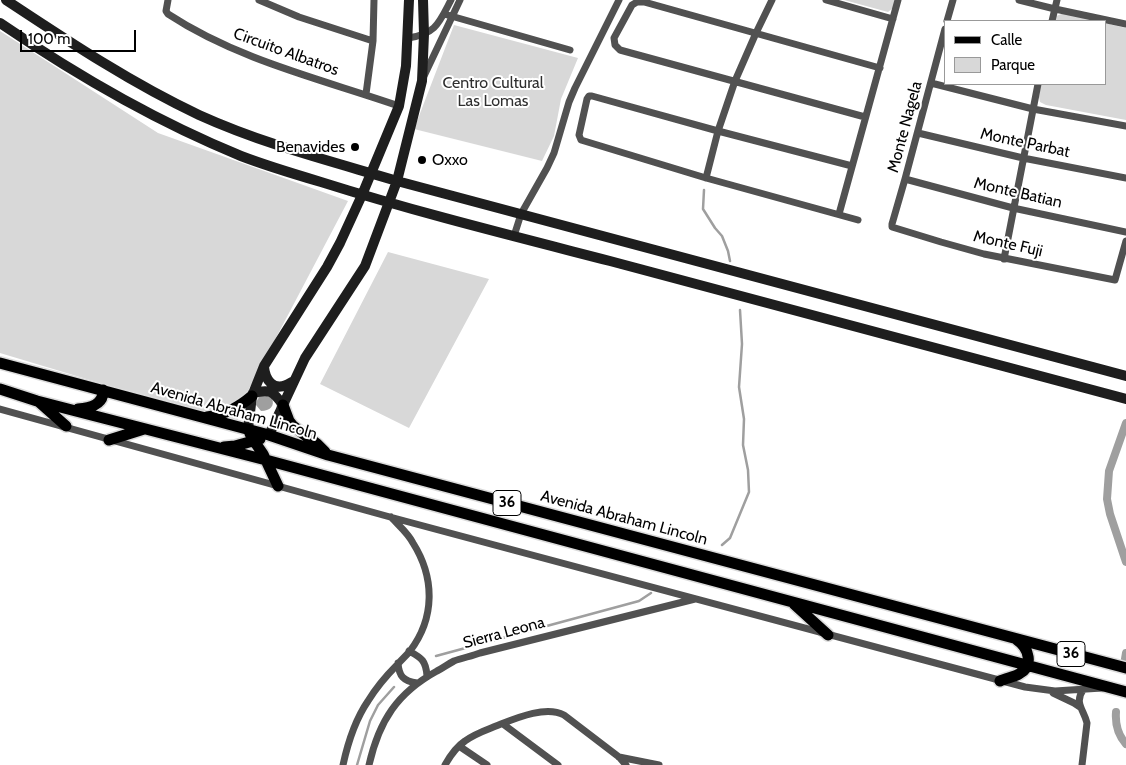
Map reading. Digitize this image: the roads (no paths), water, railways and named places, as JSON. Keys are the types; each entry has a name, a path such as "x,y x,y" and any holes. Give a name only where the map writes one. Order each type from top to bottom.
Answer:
{"main road":[{"path":"6,0 156,94 199,115 247,135 288,149 397,181 1126,376"},
{"path":"278,486 266,460 248,430 253,394 264,366 327,267 372,173 399,106 406,66 409,0"},
{"path":"218,448 254,441 268,434 310,351 365,266 397,181 422,81 424,34 422,0"},
{"path":"0,22 86,79 140,110 243,157 389,204 1126,399"},
{"name":"Avenida Abraham Lincoln","path":"0,363 268,434 328,455 1126,668"},
{"path":"264,366 264,375 274,385 286,386 294,381"},
{"name":"36","path":"0,389 37,401 266,460 1126,692"},
{"path":"71,409 96,405 102,400 103,390"},
{"path":"203,418 237,408 253,394 265,390 276,395 293,426 328,455"},
{"path":"37,401 66,426"},
{"path":"110,440 145,429"},
{"path":"793,603 828,635"},
{"path":"1000,680 1019,674 1027,666 1029,658 1027,650 1023,644 1016,640"}],"street":[{"name":"Circuito Albatros","path":"168,0 166,11 168,14 218,42 265,62 399,106"},
{"path":"259,0 299,17 373,41"},
{"path":"366,94 373,41 374,0"},
{"path":"408,38 430,31 439,23 451,0"},
{"path":"422,81 460,0"},
{"path":"514,236 521,214 551,161 575,88 619,0"},
{"path":"706,178 718,131 735,81 772,0"},
{"path":"826,0 893,19"},
{"path":"839,214 898,0"},
{"path":"947,20 953,0"},
{"path":"1020,0 1126,24"},
{"path":"1052,20 1057,0"},
{"path":"865,117 620,50 614,38 632,5 637,2 644,2 880,68"},
{"path":"444,14 570,50"},
{"name":"Monte Nagela","path":"896,229 892,227 892,224 906,180 944,31"},
{"path":"931,83 1033,109 1126,126"},
{"path":"1004,258 1038,85"},
{"path":"852,166 592,96 587,98 579,135 581,140 706,178 858,220"},
{"name":"Monte Parbat","path":"918,133 1023,158 1126,178"},
{"name":"Monte Batian","path":"906,180 1013,208 1126,232"},
{"name":"Monte Fuji","path":"896,229 1004,258 1115,280 1126,241"},
{"path":"0,409 278,486 1025,687 1048,691 1111,688"},
{"path":"343,765 349,740 358,718 372,695 409,651 421,633 427,615 430,597 428,580 423,564 413,542 390,516"},
{"name":"Sierra Leona","path":"369,765 386,716 396,702 416,683 454,661 698,599"},
{"path":"409,651 423,660 427,676"},
{"path":"398,663 402,678 416,683"},
{"path":"1082,765 1087,732 1086,718 1080,707 1079,697 1083,690"},
{"path":"1048,691 1080,707"},
{"path":"445,765 459,746 474,735 523,716 548,712 560,713 619,757 626,765"},
{"path":"502,724 558,765"},
{"path":"459,746 487,765"},
{"path":"619,757 659,765"}],"waterway":[{"path":"704,190 703,209 722,236 730,261"},
{"path":"722,545 730,538 749,492 748,470 743,445 744,419 739,387 742,344 740,310"},
{"path":"1126,423 1109,471 1107,499 1126,562"},
{"path":"436,656 639,601 651,593"},
{"path":"1125,659 1126,653"},
{"path":"357,765 370,721 378,705 394,687"},
{"path":"1116,712 1118,730 1126,744"}],"place":[{"name":"Benavides","path":"355,147"},
{"name":"Oxxo","path":"422,160"}],"park label":[{"name":"Centro Cultural Las Lomas","path":"493,92"}]}
